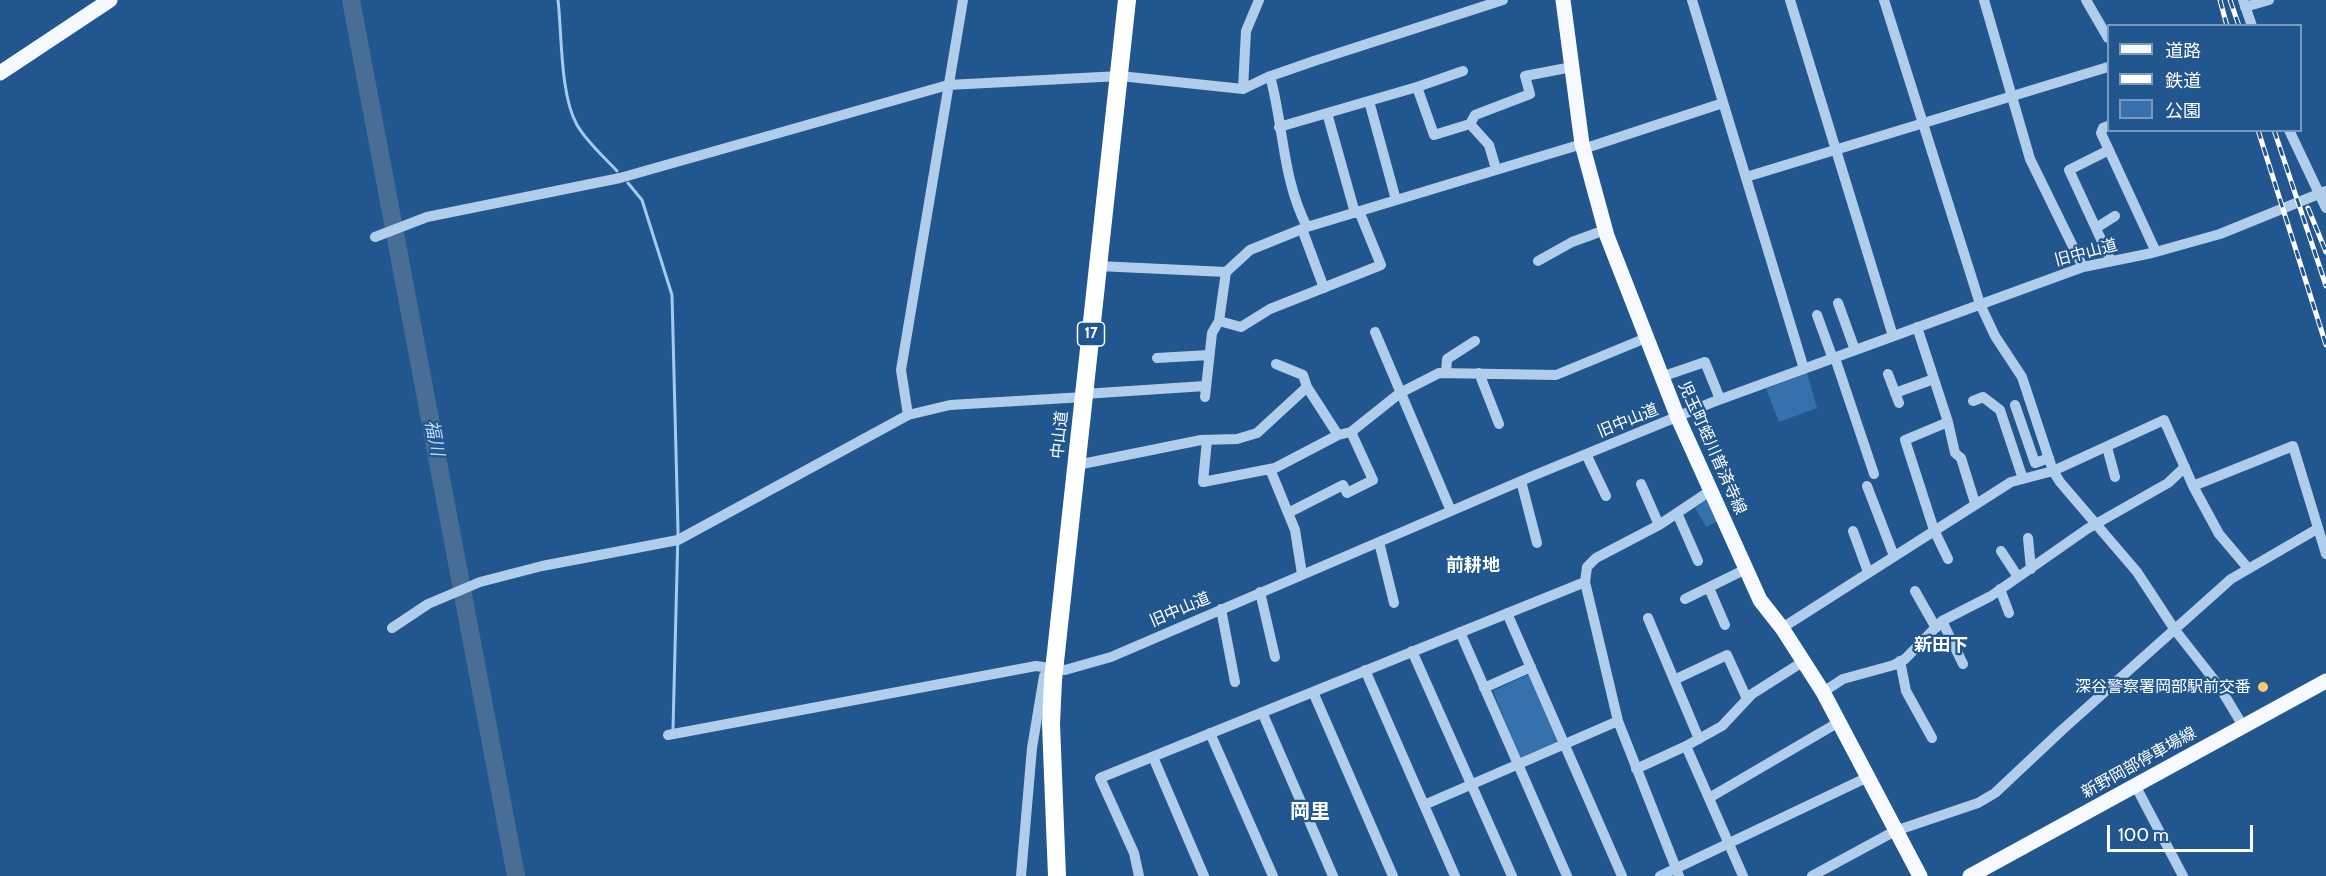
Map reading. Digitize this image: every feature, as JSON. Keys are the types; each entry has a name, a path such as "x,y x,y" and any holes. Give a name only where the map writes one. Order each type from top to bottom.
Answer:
{"highway":[{"name":"中山道","path":"1057,876 1052,752 1054,668 1127,0"}],"main road":[{"path":"0,73 110,0"},
{"name":"児玉町蛭川普済寺線","path":"1563,0 1582,146 1605,230 1661,377 1760,600 1782,628 1823,692 1920,876"},
{"name":"新野岡部停車場線","path":"1970,876 2326,681"}],"street":[{"path":"908,415 901,370 963,0"},
{"path":"1243,89 1246,31 1259,0"},
{"path":"376,236 427,217 620,178 948,85 1120,76 1243,89 1270,76 1503,0"},
{"path":"1692,0 1804,369"},
{"path":"1790,0 1893,336"},
{"path":"1884,0 1980,304 1995,336 2022,377 2054,471 2060,482 2137,572 2175,630 2214,679 2243,726"},
{"path":"1984,0 2030,159 2083,267"},
{"path":"2086,0 2107,35"},
{"path":"2251,24 2244,4 2269,0"},
{"path":"1418,87 1434,135 1470,124 1475,115 1530,94 1525,76 1572,67"},
{"path":"1746,177 2107,68"},
{"path":"1279,127 1418,87 1463,71"},
{"path":"1270,76 1282,155 1324,288"},
{"path":"1369,101 1396,200"},
{"path":"392,628 428,604 480,582 542,566 678,540 908,415 950,405 1084,395 1205,392 1212,333 1219,321 1226,272 1250,250 1305,228 1723,103"},
{"path":"1219,321 1241,327 1270,309 1381,265 1357,212 1327,113"},
{"path":"1470,124 1489,145 1496,170"},
{"path":"2107,127 2103,128 2101,134 2156,252"},
{"path":"2290,132 2323,192 2326,208"},
{"path":"2109,150 2069,170 2111,261"},
{"name":"旧中山道","path":"668,735 1036,666 1065,670 1111,657 1521,481 1720,399 2083,267 2156,252 2220,234 2323,192"},
{"path":"2096,228 2115,216"},
{"path":"1538,261 1572,242 1605,230"},
{"path":"1098,266 1226,272"},
{"path":"1838,303 1855,350"},
{"path":"1817,315 1874,474"},
{"path":"1917,327 1948,422 1955,453 1961,458 1975,503"},
{"path":"1375,332 1451,511"},
{"path":"1207,440 1203,482 1270,469 1338,435 1351,432 1400,393 1439,373 1556,375 1646,338"},
{"path":"1446,373 1447,359 1475,341"},
{"path":"1157,358 1209,356"},
{"path":"1661,377 1705,362 1720,399"},
{"path":"1276,364 1303,375 1307,387 1338,435"},
{"path":"1479,373 1499,424"},
{"path":"1888,374 1897,398 1934,380"},
{"path":"1077,465 1207,440 1237,439 1257,433 1307,387"},
{"path":"1973,401 1983,398 2000,410 2023,479"},
{"path":"2015,405 2035,463 2049,458"},
{"path":"1782,628 2011,482 2054,471 2164,420 2193,486 2219,534 2247,567"},
{"path":"1948,422 1905,440 1934,530 1948,559"},
{"path":"1288,513 1343,485 1347,493 1373,480 1351,432"},
{"path":"2107,447 2115,477"},
{"path":"2193,486 2293,447 2326,554"},
{"path":"1586,454 1606,496"},
{"path":"1823,692 1843,678 1900,661 1939,625 2000,590 2097,523 2168,483 2185,467"},
{"path":"1270,469 1295,530 1302,574"},
{"path":"1521,481 1537,543"},
{"path":"1641,484 1659,525"},
{"path":"1867,486 1894,556"},
{"path":"1678,873 1618,721 1585,582 1587,567 1596,558 1659,525 1710,491"},
{"path":"1677,513 1698,561"},
{"path":"1812,876 1895,831 1978,803 1995,794 2062,729 2247,567 2317,529"},
{"path":"1853,531 1868,573"},
{"path":"2028,538 2031,569"},
{"path":"1379,542 1394,603"},
{"path":"2001,551 2018,577"},
{"path":"1685,599 1746,569"},
{"path":"1139,876 1134,853 1100,778 1585,582"},
{"path":"1709,588 1725,625"},
{"path":"2000,590 2009,613"},
{"path":"1915,591 1963,664"},
{"path":"1260,592 1275,657"},
{"path":"1221,609 1235,682"},
{"path":"1507,613 1622,876"},
{"path":"1648,618 1699,739"},
{"path":"1460,632 1567,876"},
{"path":"1412,651 1512,876"},
{"path":"1674,680 1727,656 1747,699"},
{"path":"1636,769 1686,747 1722,726 1747,699 1804,661"},
{"path":"1900,661 1906,691 1932,738"},
{"path":"1484,688 1531,666"},
{"path":"1021,876 1032,764 1044,676 1054,668"},
{"path":"1365,670 1455,876"},
{"path":"1313,692 1393,876"},
{"path":"1262,712 1333,876"},
{"path":"1424,805 1618,721"},
{"path":"1709,798 1839,722"},
{"path":"1210,733 1273,876"},
{"path":"1686,747 1743,876"},
{"path":"1032,764 1038,749 1052,752"},
{"path":"1032,764 1052,752"},
{"path":"1153,757 1204,876"},
{"path":"1660,876 1678,873 1729,845 1868,777"},
{"path":"2135,785 2183,876"}],"green space":[{"path":"1807,373 1817,408 1779,422 1766,389"},
{"path":"1709,498 1719,520 1706,527 1695,508"},
{"path":"1529,674 1559,742 1520,758 1493,691"}],"waterway":[{"name":"福川","path":"351,0 516,876"},
{"path":"558,0 563,64 571,112 585,137 617,171"},
{"path":"628,183 642,200 672,295 678,531 673,729"}],"railway":[{"path":"2220,0 2226,24"},
{"path":"2230,0 2238,24"},
{"path":"2259,132 2326,345"},
{"path":"2275,132 2326,286"},
{"path":"2308,208 2326,252"}],"place":[{"name":"深谷警察署岡部駅前交番","path":"2263,687"}],"district":[{"name":"前耕地","path":"1473,566"},
{"name":"新田下","path":"1941,646"},
{"name":"岡里","path":"1310,812"}]}
